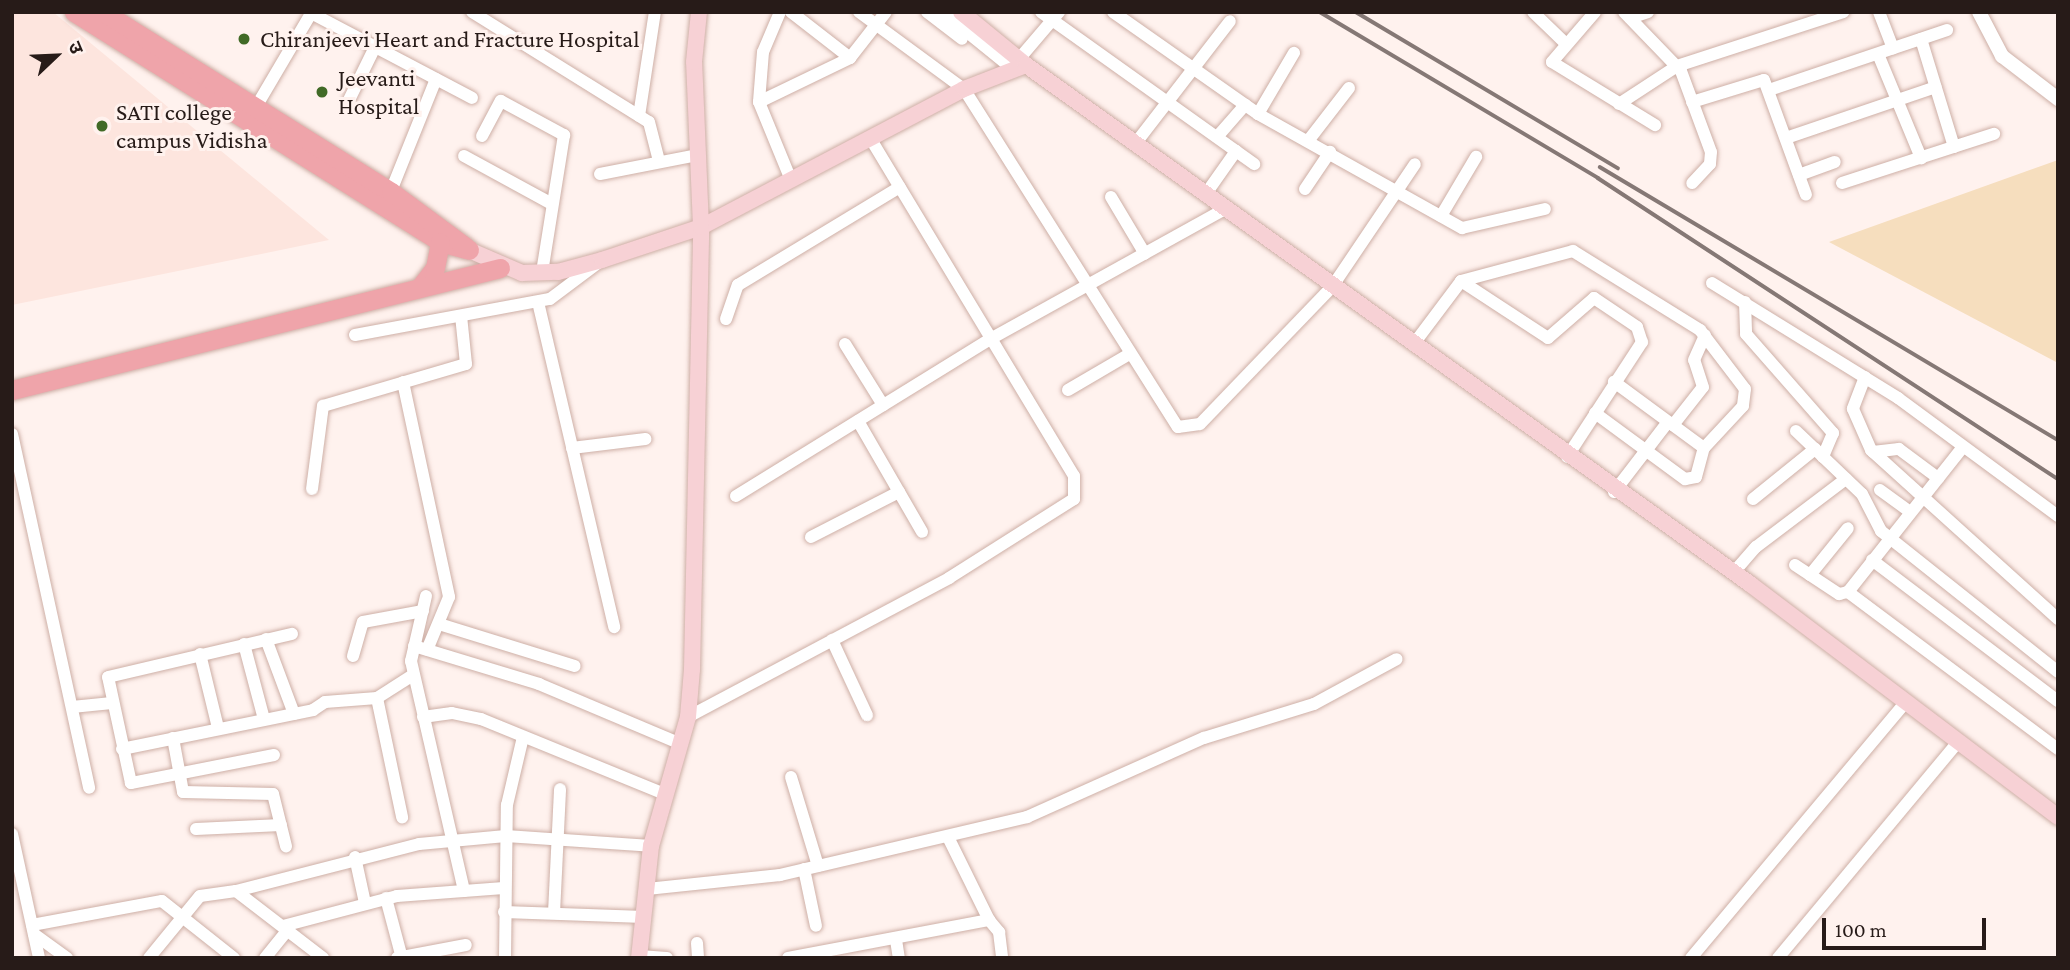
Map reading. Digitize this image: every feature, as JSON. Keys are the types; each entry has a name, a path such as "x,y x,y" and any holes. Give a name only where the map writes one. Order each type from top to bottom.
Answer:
{"main road":[{"path":"74,12 252,115 500,268"},
{"path":"103,12 252,115"},
{"path":"639,957 651,846 688,717 701,227 694,62 699,12"},
{"path":"961,12 1019,64 1135,144 1614,492 1734,572 2058,817"},
{"path":"12,390 500,268 542,273 603,260 701,227 964,89 1019,64"},
{"path":"387,200 440,242 470,250"},
{"path":"420,287 435,268 440,242"}],"street":[{"path":"472,12 639,116 653,128 659,161"},
{"path":"639,116 655,12"},
{"path":"780,12 763,52 759,102 791,180"},
{"path":"791,12 850,58"},
{"path":"859,12 964,89 1168,420 1189,429 1332,287 1400,191 1415,164"},
{"path":"759,102 850,58 886,12"},
{"path":"927,12 962,39"},
{"path":"944,12 999,54 1019,64 1050,15 1254,164"},
{"path":"1112,12 1258,114 1469,229 1545,209"},
{"path":"1533,12 1565,43"},
{"path":"1595,12 1565,43 1552,62 1655,125"},
{"path":"1627,15 1648,12"},
{"path":"1619,104 1677,66 1843,12"},
{"path":"1879,12 1894,48"},
{"path":"1979,12 2002,56 2058,99"},
{"path":"252,115 312,13 472,98"},
{"path":"1627,15 1677,66 1692,102 1712,160 1692,183"},
{"path":"1135,144 1230,21"},
{"path":"1769,90 1947,30"},
{"path":"1922,39 1955,147"},
{"path":"348,100 375,47"},
{"path":"1258,114 1294,53"},
{"path":"1878,54 1921,158"},
{"path":"387,200 436,79"},
{"path":"1692,102 1758,79 1769,90 1806,195"},
{"path":"1786,138 1936,87"},
{"path":"1308,141 1349,88"},
{"path":"482,136 501,101 561,132 542,273"},
{"path":"1217,137 1245,105"},
{"path":"1842,183 1994,134"},
{"path":"688,717 949,578 1073,499 1074,476 870,138"},
{"path":"1205,195 1236,151"},
{"path":"1305,189 1330,152"},
{"path":"600,174 698,155"},
{"path":"464,156 552,204"},
{"path":"1441,216 1476,157"},
{"path":"1798,175 1835,162"},
{"path":"726,319 738,285 900,187"},
{"path":"1111,197 1145,254"},
{"path":"736,496 992,338 1225,209"},
{"path":"1413,345 1461,281 1573,251 1619,274 1705,335 1746,396 1704,448 1689,480 1595,413"},
{"path":"355,335 538,302 571,288 603,260"},
{"path":"1461,281 1548,338 1600,299 1641,335 1567,457"},
{"path":"1712,283 1865,377 2058,516"},
{"path":"538,302 614,628"},
{"path":"1745,302 1746,334 1833,433 1819,453 1753,499"},
{"path":"312,489 323,406 466,364 461,316"},
{"path":"1614,492 1646,450 1703,387 1694,360 1705,335"},
{"path":"845,344 883,405"},
{"path":"1068,390 1128,355"},
{"path":"1865,377 1853,409 1873,452 2058,619"},
{"path":"403,382 449,597 439,624 421,648"},
{"path":"1614,382 1704,448"},
{"path":"858,421 922,532"},
{"path":"1796,431 1846,479 1889,538 2058,672"},
{"path":"12,434 89,788"},
{"path":"572,448 645,439"},
{"path":"1795,565 1839,594 1848,592 1963,447"},
{"path":"1873,452 1899,449 1938,478"},
{"path":"1734,572 1756,547 1846,479"},
{"path":"1880,490 1910,512"},
{"path":"811,537 899,492"},
{"path":"1810,575 1849,528"},
{"path":"1872,560 2058,701"},
{"path":"1848,592 2058,749"},
{"path":"426,596 421,648 413,675 464,891"},
{"path":"353,656 363,622 423,611"},
{"path":"439,624 575,666"},
{"path":"274,755 131,783 112,702 111,674 292,634"},
{"path":"266,639 293,714"},
{"path":"832,640 867,715"},
{"path":"244,644 264,719"},
{"path":"421,648 539,684 679,743"},
{"path":"200,654 218,728"},
{"path":"647,889 720,886 948,837 1027,817 1204,738 1314,704 1397,659"},
{"path":"122,749 293,714 325,702 377,698 413,675"},
{"path":"377,698 402,817"},
{"path":"72,708 112,702"},
{"path":"1691,958 1906,702"},
{"path":"423,717 464,714 665,794"},
{"path":"505,958 506,836 523,737"},
{"path":"173,738 178,774 187,794 273,794 286,846"},
{"path":"1778,958 1958,742"},
{"path":"791,777 818,866"},
{"path":"554,913 554,839 560,789"},
{"path":"196,829 281,825"},
{"path":"12,834 39,958"},
{"path":"149,958 182,916 206,893 236,891 355,858 506,836 651,846"},
{"path":"948,837 989,920 999,932 1002,958"},
{"path":"355,858 365,903"},
{"path":"804,869 817,926"},
{"path":"265,958 286,928 365,903 386,898 504,888"},
{"path":"236,891 323,958"},
{"path":"386,898 400,957 466,945"},
{"path":"33,929 153,901 182,916 234,958"},
{"path":"504,912 643,917"},
{"path":"795,957 848,953 989,920"},
{"path":"33,929 66,958"},
{"path":"896,940 899,958"},
{"path":"697,943 698,958"},
{"path":"639,957 667,958"}],"shaded area":[{"name":"SATI college campus Vidisha","path":"12,12 53,12 329,240 12,305"},
{"path":"2058,160 2058,363 1829,242"}],"railway":[{"path":"1320,12 1598,178 2058,479"},
{"path":"1356,12 1618,168"},
{"path":"1600,167 2058,440"}],"place":[{"name":"Chiranjeevi Heart and Fracture Hospital","path":"244,39"},
{"name":"Jeevanti Hospital","path":"322,92"},
{"name":"SATI college campus Vidisha","path":"102,126"}]}
